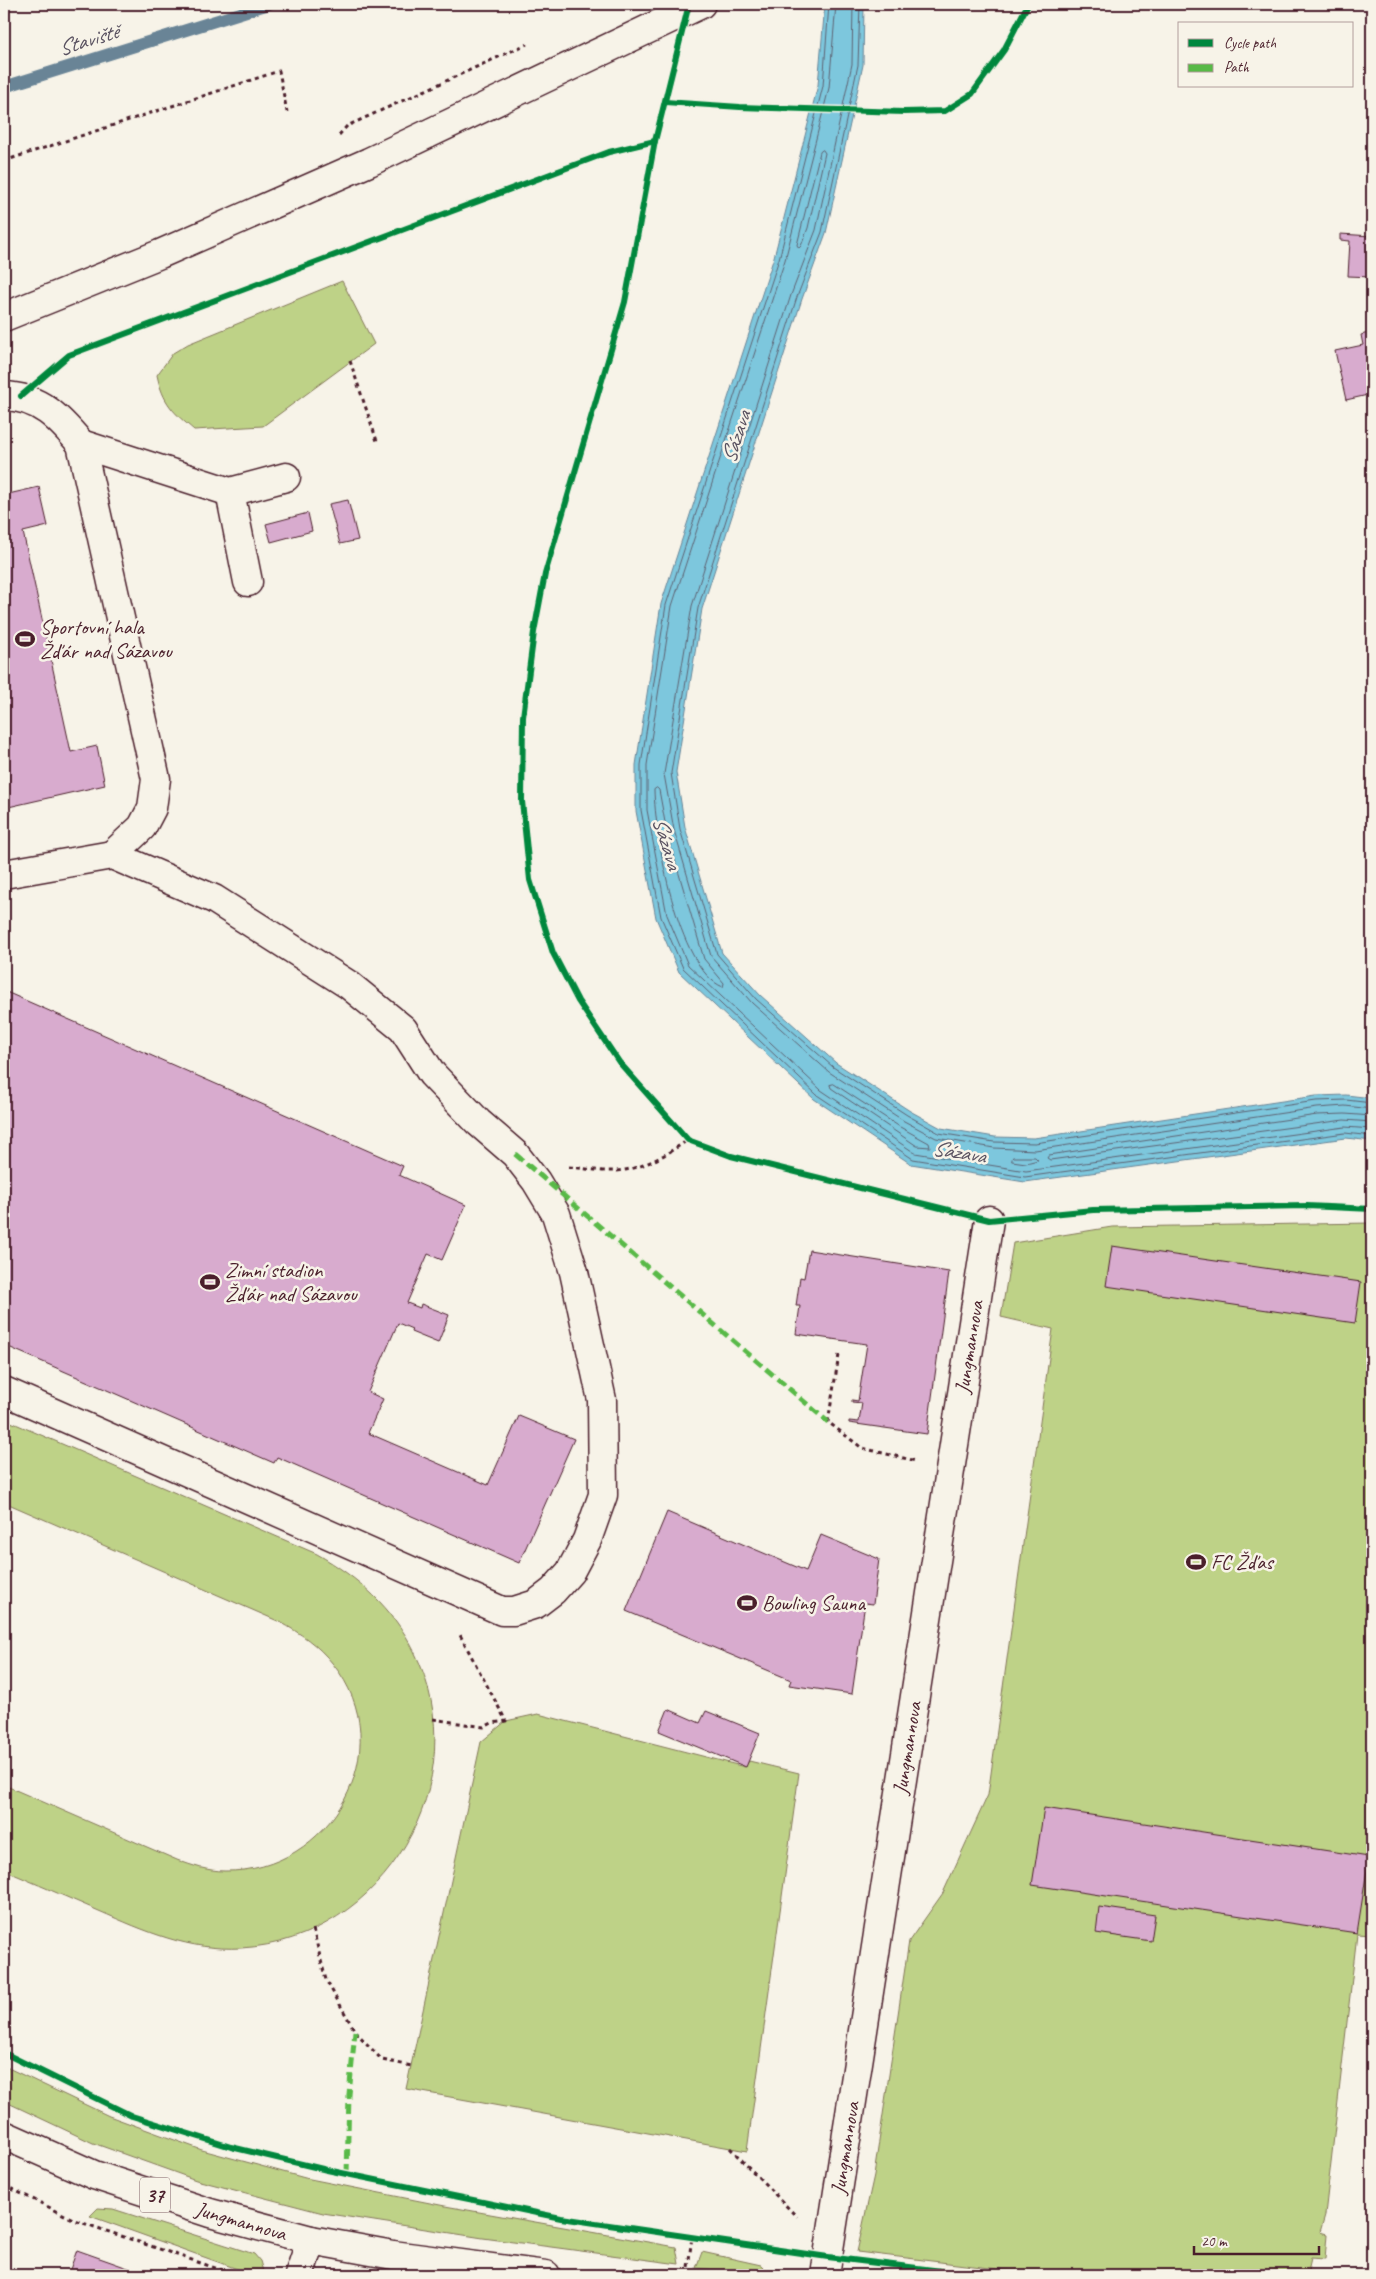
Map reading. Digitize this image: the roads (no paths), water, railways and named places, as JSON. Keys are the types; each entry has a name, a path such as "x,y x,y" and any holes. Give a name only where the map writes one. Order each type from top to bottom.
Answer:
{"street":[{"path":"4,317 169,250 369,162 701,4"},
{"path":"4,396 21,396 56,415 81,444 156,779 152,808 142,827 112,855 4,874"},
{"path":"81,444 230,492 286,477"},
{"path":"230,492 248,582"},
{"path":"4,1391 496,1609 514,1611 536,1604 553,1591 570,1572 587,1540 603,1495 602,1400 574,1272 556,1214 536,1181 515,1154 478,1122 432,1074 403,1029 349,985 214,899 112,855"},
{"name":"Jungmannova","path":"827,2266 989,1220"},
{"name":"Jungmannova","path":"4,2135 94,2175 210,2213 311,2240"},
{"path":"299,2275 311,2240"},
{"name":"37","path":"311,2240 393,2255 546,2275"}],"water":[{"name":"Sázava","path":"825,4 864,4 863,65 826,233 802,299 702,609 676,772 685,827 722,953 760,995 836,1063 910,1111 941,1128 995,1137 1034,1138 1316,1096 1346,1095 1372,1098 1372,1141 1346,1138 1025,1182 911,1164 814,1099 679,972 656,918 636,811 636,765 661,604 774,257 818,85"}],"waterway":[{"name":"Staviště","path":"4,87 269,4"}],"place":[{"name":"Sportovní hala Žďár nad Sázavou","path":"25,639"},
{"name":"Zimní stadion Žďár nad Sázavou","path":"210,1282"},
{"name":"FC Žďas","path":"1196,1562"},
{"name":"Bowling Sauna","path":"747,1603"}]}
